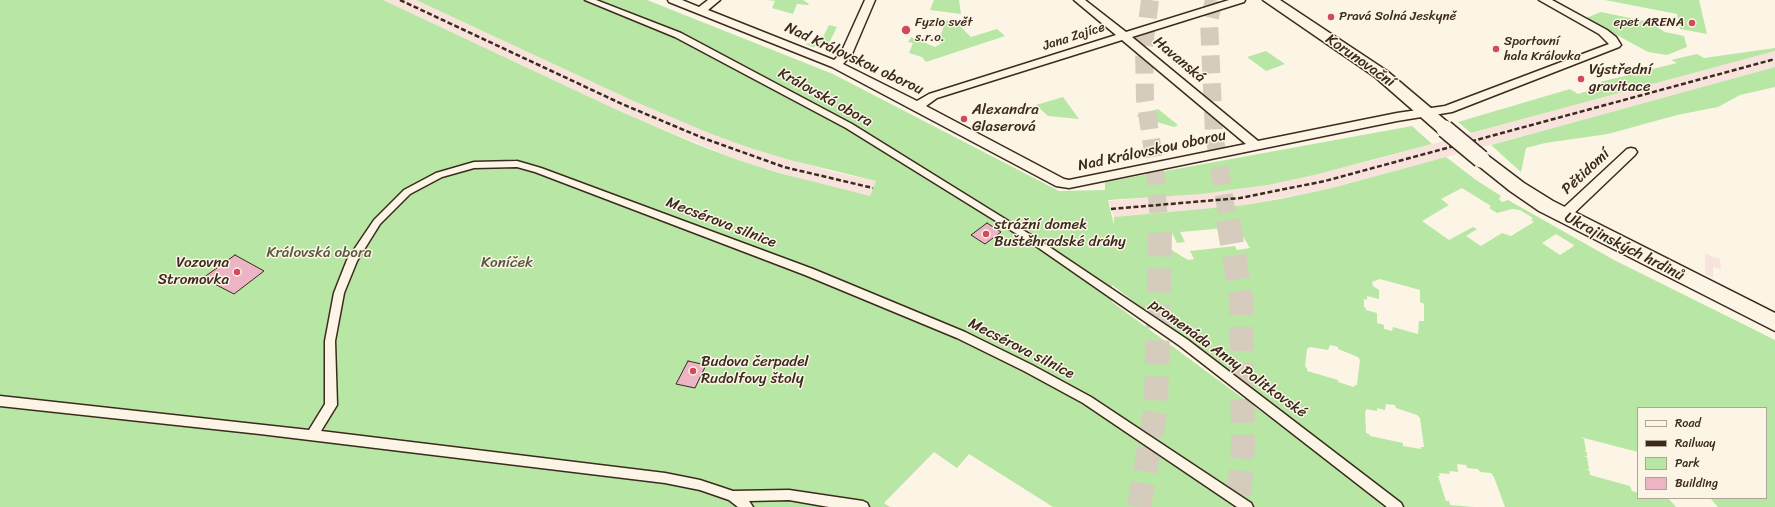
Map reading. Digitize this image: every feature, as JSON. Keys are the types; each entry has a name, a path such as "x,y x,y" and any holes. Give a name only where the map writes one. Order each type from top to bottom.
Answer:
{"main road":[{"name":"Korunovační","path":"1270,0 1381,74 1444,130"},
{"name":"Ukrajinských hrdinů","path":"1444,130 1517,187 1563,216 1775,323"}],"street":[{"name":"Královská obora","path":"589,0 678,35 849,126 1036,242"},
{"name":"Nad Královskou oborou","path":"673,0 836,65 917,106 1061,183 1069,184 1425,112 1455,108 1526,78 1615,45 1612,39 1603,32 1544,0"},
{"path":"700,11 715,0"},
{"path":"836,65 846,54 870,0"},
{"name":"Havanská","path":"1079,0 1256,146"},
{"name":"Jana Zajíce","path":"917,106 933,96 1240,0"},
{"name":"Pětidomí","path":"1563,216 1631,152"},
{"name":"Mecsérova silnice","path":"312,435 331,405 330,341 339,293 352,260 377,222 407,192 438,175 474,165 495,163 516,164 538,170 809,272 961,335 1028,368 1087,400 1247,507"},
{"name":"promenáda Anny Politkovské","path":"1036,242 1184,343 1397,507"},
{"path":"0,401 312,435 665,478 700,485 733,496 789,495 863,507"},
{"path":"733,496 747,507"}],"shaded area":[{"path":"383,0 416,0 629,99 750,148 833,172 876,181 870,196 824,186 738,160 615,109"},
{"path":"1775,51 1775,67 1332,188 1245,205 1114,217 1109,201 1235,190 1268,185 1362,163"},
{"path":"1705,254 1720,259 1721,269 1713,267 1713,278 1705,274"}],"green space":[{"name":"Královská obora","path":"0,0 383,0 615,109 696,144 738,160 779,173 870,196 876,181 790,160 750,148 709,133 629,99 416,0 647,0 833,74 1059,191 1105,190 1105,182 1412,126 1432,144 1318,174 1268,185 1201,194 1108,200 1114,225 1114,217 1245,205 1280,199 1332,188 1446,157 1476,180 1501,196 1499,199 1502,202 1508,200 1614,260 1775,340 1775,507 1718,507 1711,499 1767,499 1767,407 1637,407 1637,452 1580,437 1584,439 1586,451 1582,451 1587,452 1587,456 1583,456 1587,457 1589,469 1585,469 1589,470 1590,475 1630,486 1632,491 1637,493 1637,499 1669,499 1676,507 1505,507 1494,477 1491,473 1480,472 1478,469 1467,468 1466,465 1457,464 1458,472 1449,471 1450,474 1439,473 1440,476 1438,476 1446,501 1449,501 1450,505 1474,507 1402,507 1112,285 1112,302 1391,507 1053,507 969,454 957,468 934,452 884,503 890,507 0,507","holes":["1462,188 1491,206 1489,208 1497,213 1512,209 1520,210 1533,218 1531,220 1534,222 1511,236 1502,233 1481,246 1466,236 1477,229 1473,227 1449,240 1422,221 1449,205 1441,199","1234,222 1250,248 1237,250 1235,246 1190,251 1194,259 1188,260 1147,235 1172,233 1177,243 1185,242 1180,232 1225,228 1223,224","1556,234 1574,246 1560,255 1542,243","1380,279 1420,290 1420,302 1424,304 1424,321 1419,321 1418,334 1393,327 1392,331 1384,329 1384,325 1377,323 1377,313 1366,310 1364,307 1364,299 1367,300 1367,296 1379,299 1379,290 1373,286 1372,282","1330,345 1338,347 1338,349 1358,357 1360,360 1357,385 1354,387 1338,382 1338,380 1307,371 1307,368 1305,367 1307,349 1310,347 1328,350","1386,404 1395,405 1396,408 1417,415 1420,418 1424,447 1421,447 1421,449 1403,446 1403,443 1370,436 1366,433 1366,409 1377,411 1377,408 1385,410"]},
{"path":"768,0 803,0 809,4 797,4 793,14 772,8 775,1"},
{"path":"934,0 959,0 961,14 930,10"},
{"name":"epet ARENA","path":"1605,0 1699,0 1707,34 1680,29 1677,14"},
{"path":"1601,12 1649,22 1665,32 1684,36 1687,47 1667,55 1648,52 1586,18"},
{"path":"933,19 962,22 962,28 971,37 997,29 1005,36 926,62 922,57 909,53 913,43 908,42 911,37 935,47 942,43 938,42 944,26 931,24"},
{"path":"829,25 837,27 829,43 813,47 805,44 821,41"},
{"path":"1775,48 1775,51 1471,133 1458,122 1570,89 1578,94 1605,85 1600,82 1677,63 1671,60 1697,54 1704,58"},
{"path":"1266,51 1285,64 1266,71 1247,57"},
{"path":"1775,67 1775,87 1740,95 1718,107 1677,115 1608,134 1545,143 1526,148 1521,172 1491,145"},
{"path":"1063,97 1079,119 1048,116 1036,105"},
{"path":"1158,109 1178,125 1174,127 1136,116"}],"building":[{"name":"strážní domek Buštěhradské dráhy","path":"987,223 1001,232 985,244 971,235"},
{"name":"Vozovna Stromovka","path":"235,255 264,271 234,294 203,278"},
{"name":"Budova čerpadel Rudolfovy štoly","path":"688,361 706,365 695,388 676,384"}],"tunnel":[{"path":"1150,0 1144,46 1145,99 1154,159 1159,221"},
{"path":"1214,0 1209,21 1214,133 1228,221"},
{"path":"1139,507 1156,408 1160,236 1159,220"},
{"path":"1228,220 1241,298 1243,446 1238,507"}],"railway":[{"path":"400,0 622,104 703,138 784,167 873,188"},
{"path":"1111,209 1240,198 1325,181 1775,59"}],"place":[{"name":"Pravá Solná Jeskyně","path":"1331,17"},
{"name":"epet ARENA","path":"1692,23"},
{"name":"Fyzio svět s.r.o.","path":"906,30"},
{"name":"Sportovní hala Královka","path":"1496,49"},
{"name":"Výstřední gravitace","path":"1581,79"},
{"name":"Alexandra Glaserová","path":"964,119"},
{"name":"strážní domek Buštěhradské dráhy","path":"986,234"},
{"name":"Vozovna Stromovka","path":"237,272"},
{"name":"Budova čerpadel Rudolfovy štoly","path":"693,371"}],"park label":[{"name":"Koníček","path":"507,263"}]}
